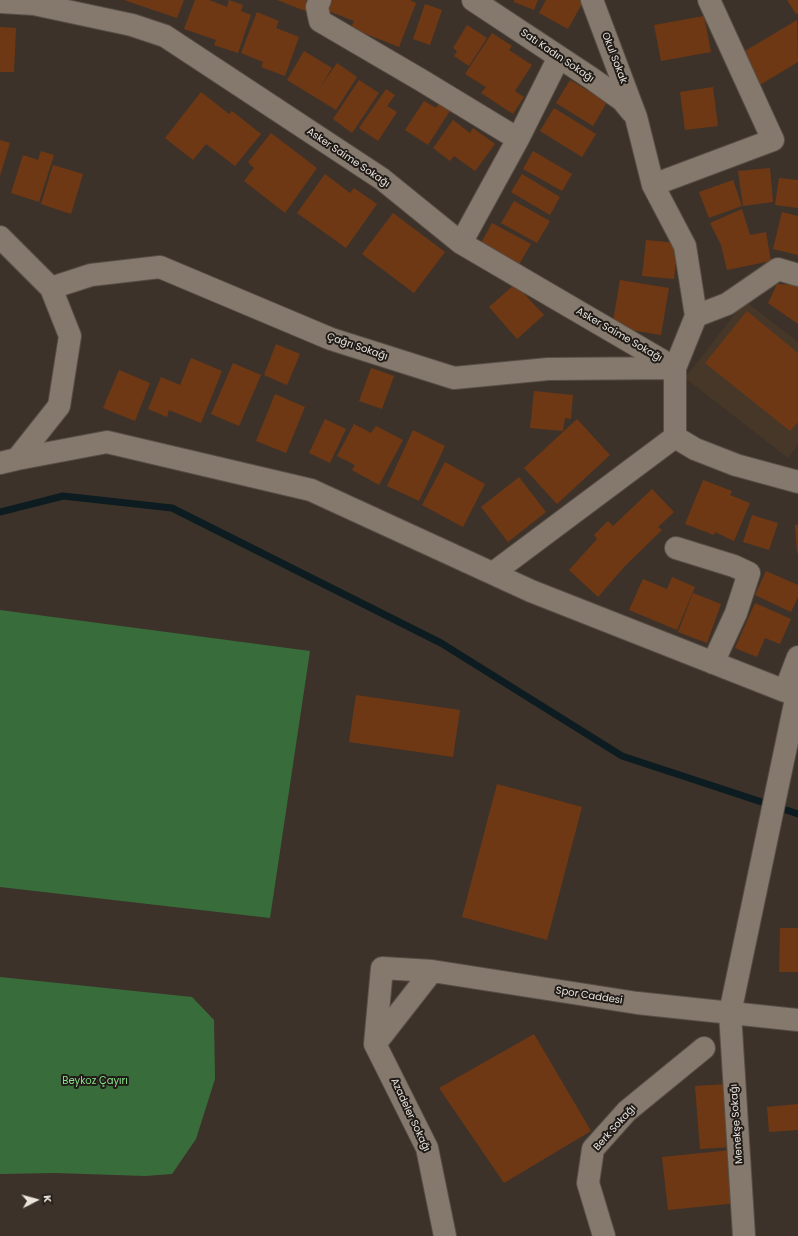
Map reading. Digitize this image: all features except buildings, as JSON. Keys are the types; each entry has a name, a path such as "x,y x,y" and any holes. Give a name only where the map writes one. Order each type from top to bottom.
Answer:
{"street":[{"path":"320,0 317,7 320,21 518,139"},
{"name":"Satı Kadın Sokağı","path":"473,0 622,100 636,117"},
{"name":"Okul Sokak","path":"592,0 636,117 653,185 685,246 696,316"},
{"path":"653,185 773,140 709,0"},
{"name":"Asker Saime Sokağı","path":"0,2 34,4 132,25 165,36 382,179 461,243 675,368"},
{"path":"461,243 518,139 559,57"},
{"path":"0,237 51,288 70,336 60,406 8,461"},
{"name":"Çağrı Sokağı","path":"51,288 92,275 160,267 331,339 454,378 548,370 675,368"},
{"path":"675,437 675,368 696,316 727,304 778,269 798,276"},
{"path":"675,437 695,449 736,465 798,482"},
{"path":"493,574 675,437"},
{"path":"8,461 107,442 311,490 531,591 793,693"},
{"path":"676,548 734,566 748,573 736,613 713,663"},
{"name":"Menekşe Sokağı","path":"744,1236 730,1013 780,774 798,657"},
{"name":"Spor Caddesi","path":"375,1044 382,968 432,971 637,1003 798,1020"},
{"path":"375,1044 432,971"},
{"name":"Azadeler Sokağı","path":"375,1044 427,1148 445,1236"},
{"name":"Berk Sokağı","path":"604,1236 588,1183 593,1149 627,1111 704,1048"}],"shaded area":[{"path":"745,301 798,342 798,445 788,458 685,378"}],"green space":[{"path":"0,610 310,651 270,918 0,887"},
{"name":"Beykoz Çayırı","path":"0,977 192,997 214,1020 215,1079 196,1139 172,1174 145,1176 55,1173 0,1174"}],"waterway":[{"path":"0,512 63,496 172,508 441,643 622,756 798,814"}]}
